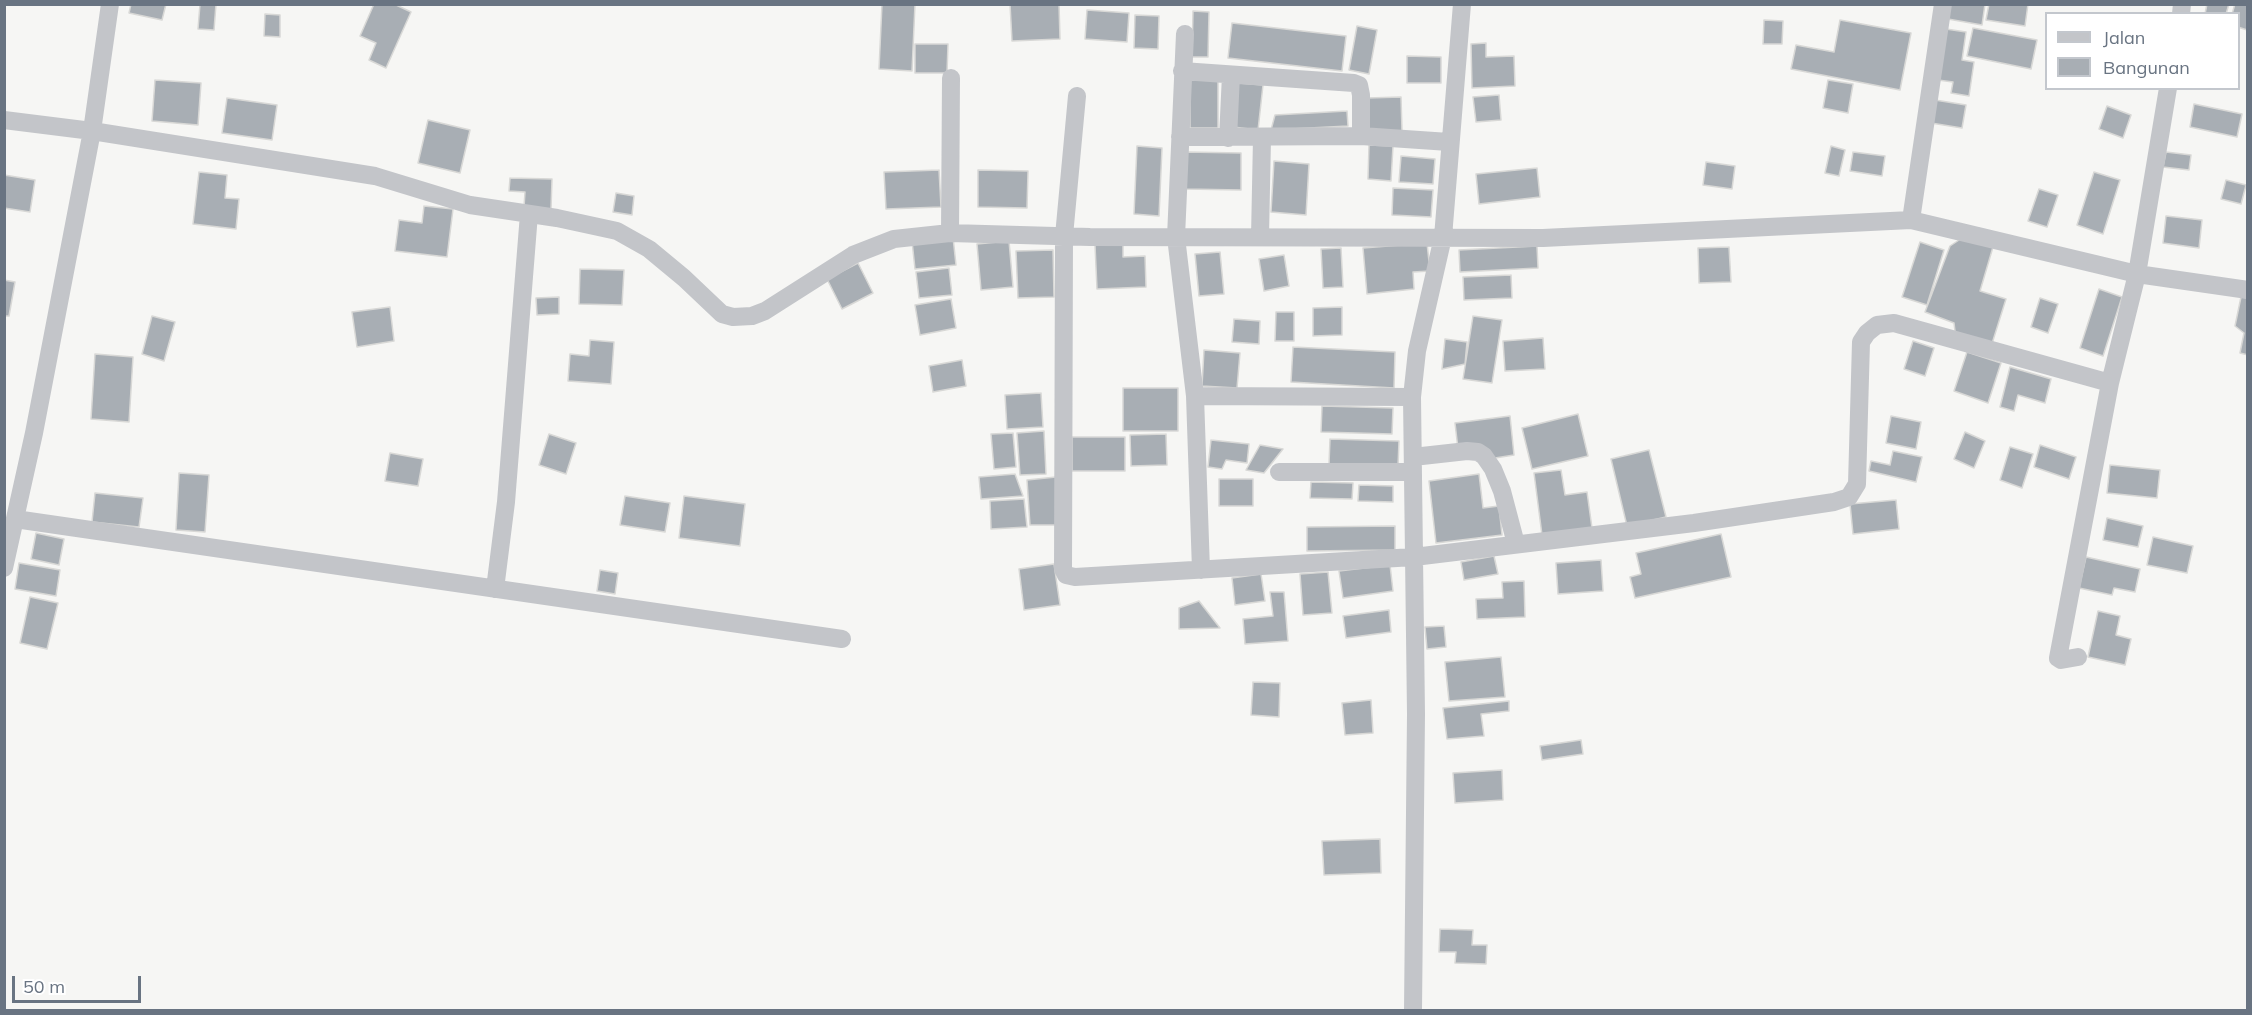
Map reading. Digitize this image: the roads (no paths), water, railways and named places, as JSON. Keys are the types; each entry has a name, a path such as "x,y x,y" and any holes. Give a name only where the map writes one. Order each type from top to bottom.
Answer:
{"street":[{"path":"4,568 12,512 92,131 110,4"},
{"path":"1413,1011 1416,714 1412,396 1419,340 1443,237 1462,4"},
{"path":"1911,220 1943,4"},
{"path":"1185,34 1176,237 1196,396 1201,570"},
{"path":"1182,71 1354,83 1359,86 1361,95 1361,136"},
{"path":"1228,138 1231,75"},
{"path":"950,233 951,78"},
{"path":"2078,657 2061,660 2058,658 2110,383 2137,274 2168,90"},
{"path":"1077,96 1064,236 1063,569 1066,575 1075,577 1414,557 1694,523 1834,502 1849,496 1857,484 1861,342 1877,325 1894,323 2110,383"},
{"path":"4,120 92,131 375,176 470,205 616,231 649,249 722,314 733,317 752,316 765,311 853,255 894,239 950,233 1176,237 1543,238 1911,220 2137,274 2247,290"},
{"path":"1179,137 1361,136 1449,142"},
{"path":"1260,237 1262,138"},
{"path":"495,589 507,502 529,214"},
{"path":"1196,396 1412,396"},
{"path":"1279,472 1413,465 1467,452 1478,452 1484,456 1493,469 1502,491 1516,544"},
{"path":"12,512 495,589 842,639"}]}
